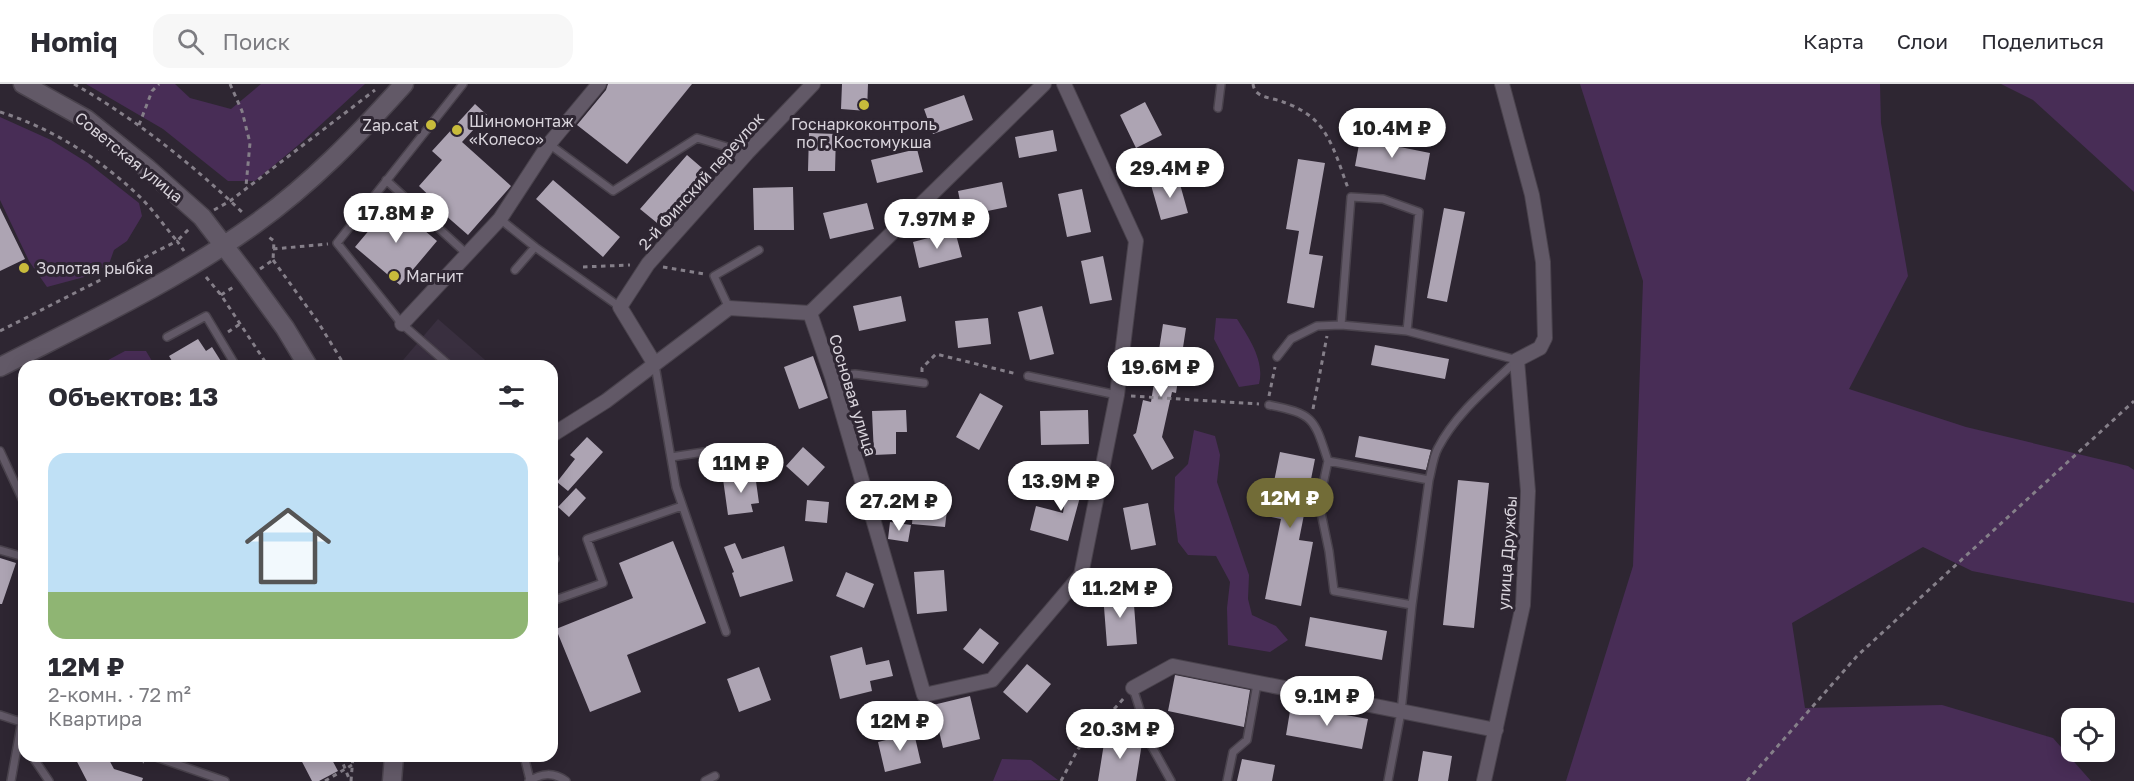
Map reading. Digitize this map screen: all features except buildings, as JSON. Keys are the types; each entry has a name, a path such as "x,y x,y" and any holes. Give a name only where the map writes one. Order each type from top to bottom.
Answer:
{"main road":[{"name":"Советская улица","path":"23,84 86,119 148,169 202,217 285,328 304,360"},
{"path":"0,368 184,270 254,225 323,169 404,84"},
{"path":"392,781 394,762"}],"street":[{"path":"402,324 500,219 549,144 599,84"},
{"name":"2-й Финский переулок","path":"620,307 648,264 747,153 813,84"},
{"path":"558,431 606,401 729,308 810,313 1044,84"},
{"path":"1064,84 1136,242 1117,395"},
{"path":"1502,84 1532,195 1543,262 1545,338 1539,348 1517,360"},
{"path":"620,307 654,363"},
{"name":"Сосновая улица","path":"810,313 832,377 924,695 992,680 1082,575 1117,395"},
{"name":"улица Дружбы","path":"1485,781 1523,604 1528,491 1517,360"},
{"path":"1133,688 1173,666 1496,730"}],"lane":[{"path":"443,360 402,324 337,243 463,84"},
{"path":"1218,108 1221,84"},
{"path":"549,144 613,191 697,138 747,153"},
{"path":"386,180 468,255"},
{"path":"1341,325 1351,197 1383,199 1419,212 1407,331"},
{"path":"500,219 535,247 620,307"},
{"path":"515,270 535,247"},
{"path":"729,308 714,276 759,250"},
{"path":"167,337 206,316 232,360"},
{"path":"1277,357 1291,339 1317,326 1341,325 1407,331 1517,360"},
{"path":"1388,781 1401,712 1412,605 1429,480 1437,450 1467,408 1517,360"},
{"path":"654,363 676,488 726,632"},
{"path":"832,377 855,374 924,382"},
{"path":"1028,376 1117,395"},
{"path":"1269,405 1300,411 1317,427 1328,461 1319,503 1334,591 1412,605"},
{"path":"0,451 18,490"},
{"path":"671,457 704,452"},
{"path":"1328,461 1429,480"},
{"path":"558,599 603,583 587,539 682,506"},
{"path":"0,550 18,555"},
{"path":"1227,781 1233,752 1247,740 1257,684"},
{"path":"1133,688 1151,745 1172,781"},
{"path":"0,715 18,721"},
{"path":"11,781 18,743"},
{"path":"36,762 50,781"},
{"path":"170,762 225,781"},
{"path":"525,762 529,780 545,774 556,774 566,781"},
{"path":"705,781 715,776"}],"path":[{"path":"74,84 106,102 171,149 273,241 273,260 318,322 341,360"},
{"path":"139,125 152,91 159,84"},
{"path":"230,84 242,111 250,143 246,188"},
{"path":"0,112 25,120 90,156 141,198 177,241 202,217 230,201 382,84"},
{"path":"1253,84 1258,94 1283,101 1306,112 1320,126 1333,147 1351,197"},
{"path":"273,249 337,243"},
{"path":"221,295 273,260"},
{"path":"566,268 648,264 714,276"},
{"path":"219,338 241,323"},
{"path":"1311,422 1329,326"},
{"path":"253,342 264,360"},
{"path":"924,382 922,368 936,354 1028,376"},
{"path":"1117,395 1269,405 1277,357"},
{"path":"1747,781 1857,656 2134,401"},
{"path":"1061,781 1078,749 1133,688"},
{"path":"342,762 350,781"},
{"path":"350,781 352,762"},
{"path":"325,781 352,765"},
{"path":"334,781 337,775"}],"shaded area":[{"path":"86,84 175,84 190,98 231,109 261,84 365,84 302,142 255,181 228,181 163,129"},
{"path":"1580,84 1880,84 1881,123 1908,276 1849,389 1966,427 2128,466 2134,470 2134,603 1972,571 1923,547 1792,623 1805,708 1942,705 2053,738 2061,747 2061,762 2074,762 2091,781 1566,781 1633,566 1643,281"},
{"path":"2001,84 2134,84 2134,192 2033,100"},
{"path":"0,117 51,140 88,163 139,203 142,216 127,241 114,250 109,264 88,276 47,287 29,261 0,200"},
{"path":"1216,318 1237,319 1258,358 1259,384 1239,387 1214,339"},
{"path":"438,319 485,360 403,360"},
{"path":"125,351 146,351 151,360 108,360"},
{"path":"1194,430 1215,436 1220,455 1217,482 1249,575 1248,599 1252,615 1276,626 1288,640 1270,652 1228,645 1227,608 1230,582 1216,556 1188,555 1178,542 1174,509 1175,477 1188,464"},
{"path":"1002,759 1031,760 1058,780 993,781"}],"place":[{"name":"Госнаркоконтроль по г. Костомукша","path":"864,105"},
{"name":"Zap.cat","path":"431,125"},
{"name":"Шиномонтаж «Колесо»","path":"457,130"},
{"name":"Золотая рыбка","path":"24,268"},
{"name":"Магнит","path":"394,276"}]}
